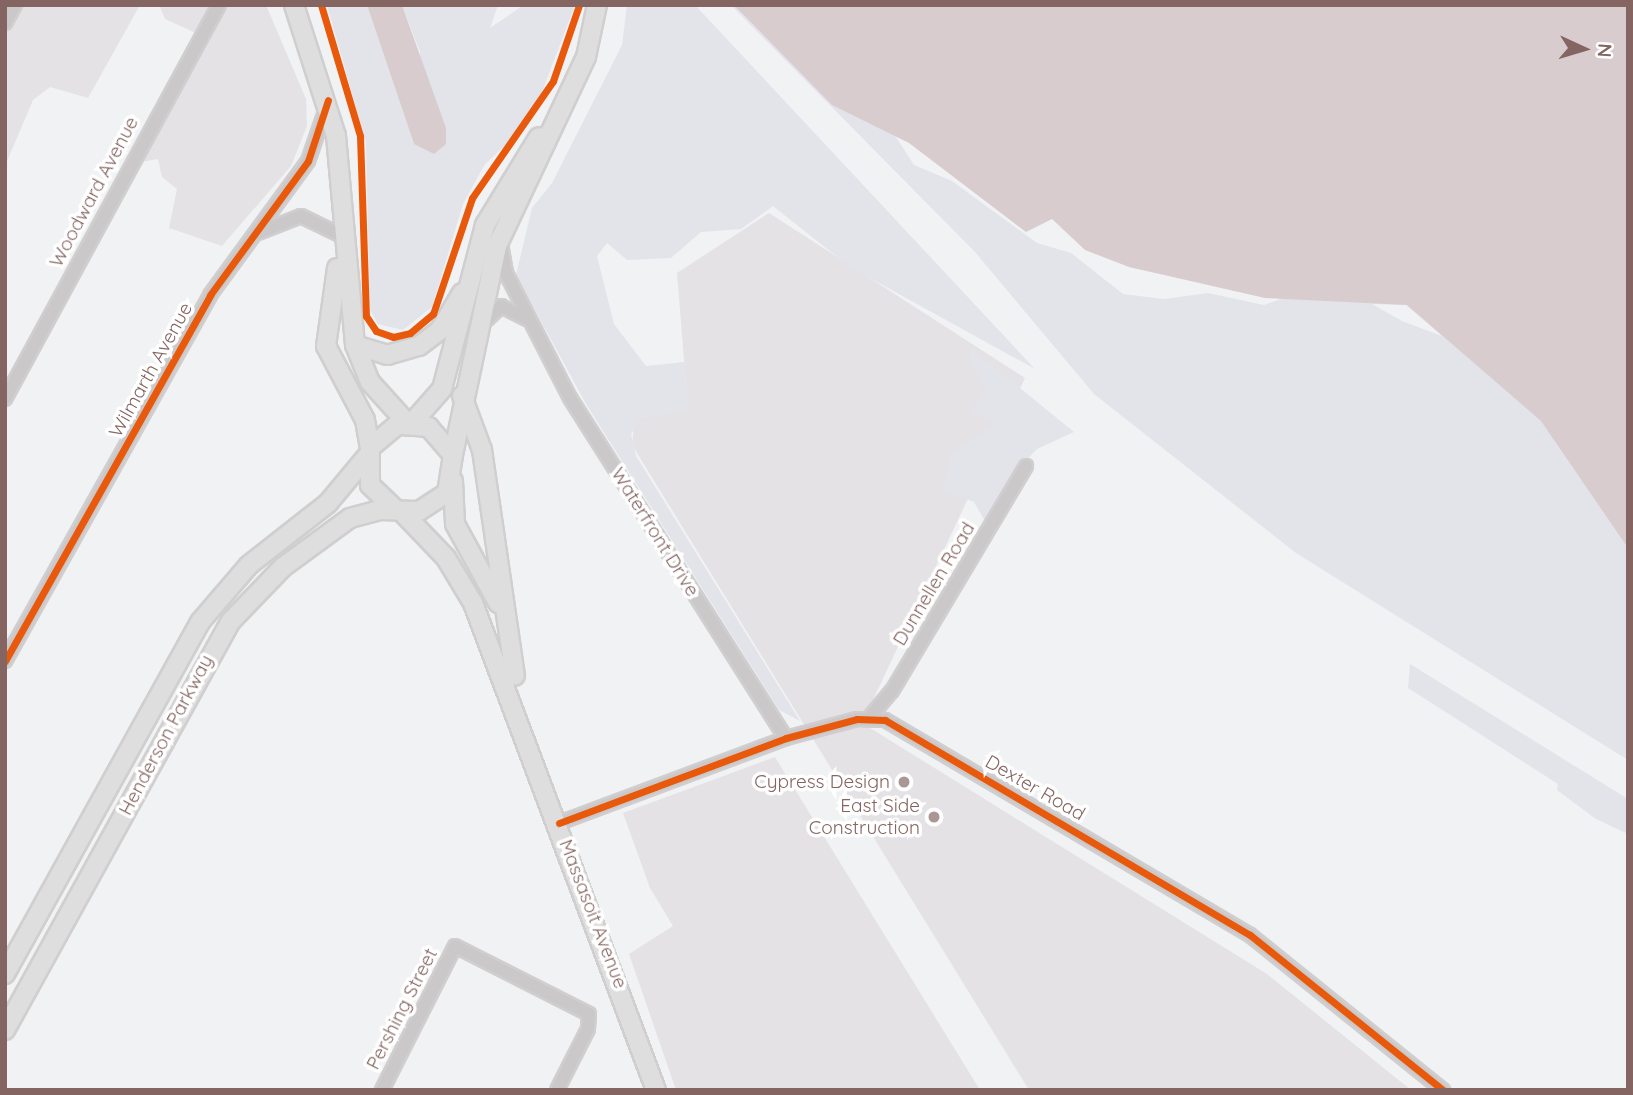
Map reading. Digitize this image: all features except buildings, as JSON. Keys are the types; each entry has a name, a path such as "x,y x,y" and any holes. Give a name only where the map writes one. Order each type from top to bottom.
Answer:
{"main road":[{"path":"294,5 328,100 341,174 342,236 355,345 370,382 409,423 436,431 453,455"},
{"name":"Henderson Parkway","path":"5,1030 231,621 274,575 343,523 398,510 433,506 453,477 453,455 462,394 481,328 501,238 569,94 597,5"},
{"name":"Henderson Parkway","path":"5,974 200,622 249,565 328,503 385,431 409,423 445,380 471,273 496,202 569,94"},
{"path":"342,236 326,346 365,420 370,485 398,510"},
{"path":"355,345 387,355 419,346 446,321 471,273"},
{"path":"462,394 482,450 516,677"},
{"name":"Massasoit Avenue","path":"453,477 455,524 495,597 529,739"},
{"name":"Massasoit Avenue","path":"398,510 464,585 529,739 656,1090"}],"street":[{"path":"5,23 15,5"},
{"name":"Woodward Avenue","path":"5,399 219,5"},
{"name":"Wilmarth Avenue","path":"5,661 209,295 308,162 328,100"},
{"name":"Wilmarth Avenue","path":"250,240 301,216 342,236"},
{"name":"Waterfront Drive","path":"501,238 506,273 576,409 786,738"},
{"path":"481,328 500,306 529,322"},
{"name":"Dunnellen Road","path":"869,718 892,691 1026,467"},
{"path":"559,823 786,738 869,718"},
{"name":"Dexter Road","path":"869,718 900,728 1250,934 1443,1090"},
{"name":"Pershing Street","path":"383,1090 455,946 589,1014 588,1029 557,1090"}],"shaded area":[{"path":"5,5 140,5 88,98 50,87 33,100 5,166"},
{"path":"159,5 266,5 306,99 307,126 291,166 222,246 169,228 177,189 162,177 158,159 141,162 198,34 165,19"},
{"path":"327,5 367,5 414,144 420,52 402,5 498,5 490,28 524,5 575,5 542,92 508,143 485,164 463,204 432,307 403,330 378,324 370,310 366,143"},
{"path":"367,5 402,5 446,128 446,144 434,154 414,144"},
{"path":"627,5 695,5 1035,369 850,267 773,206 741,229 701,232 671,258 627,260 607,243 597,256 614,324 646,366 684,362 689,411 643,417 631,434 636,456 800,721 779,710 586,404 516,275 532,208 552,183 622,45"},
{"path":"731,5 746,5 894,134 914,165 952,181 1037,243 1071,253 1123,294 1164,299 1208,293 1264,305 1281,299 1129,267 1486,306 1628,541 1628,760 1296,553 1094,394 975,252","holes":["1372,304 1406,305 1442,336 1402,321"]},
{"path":"734,5 1628,5 1628,548 1541,421 1407,305 1265,298 1129,267 1085,250 1052,219 1026,232 909,143 832,105"},
{"path":"769,213 1025,378 862,723 1267,974 1411,1090 1029,1090 632,445 634,426 643,417 688,410 677,273"},
{"path":"971,348 1074,432 1037,449 1013,474 986,523 974,502 942,490 952,453 995,425 970,411 985,386 969,363"},
{"path":"1410,664 1628,799 1628,834 1596,819 1557,790 1558,784 1408,688"},
{"path":"775,757 980,1090 676,1090 629,954 673,926 650,888 623,813"}],"cycle path":[{"path":"321,5 360,136 366,316 376,331 393,337 410,333 433,314 472,198 553,81 579,5"},
{"path":"5,661 210,295 308,161 328,100"},
{"path":"559,823 786,738 857,719 885,720 1250,935 1443,1090"}],"place":[{"name":"Cypress Design","path":"904,782"},
{"name":"East Side Construction","path":"934,817"}]}
